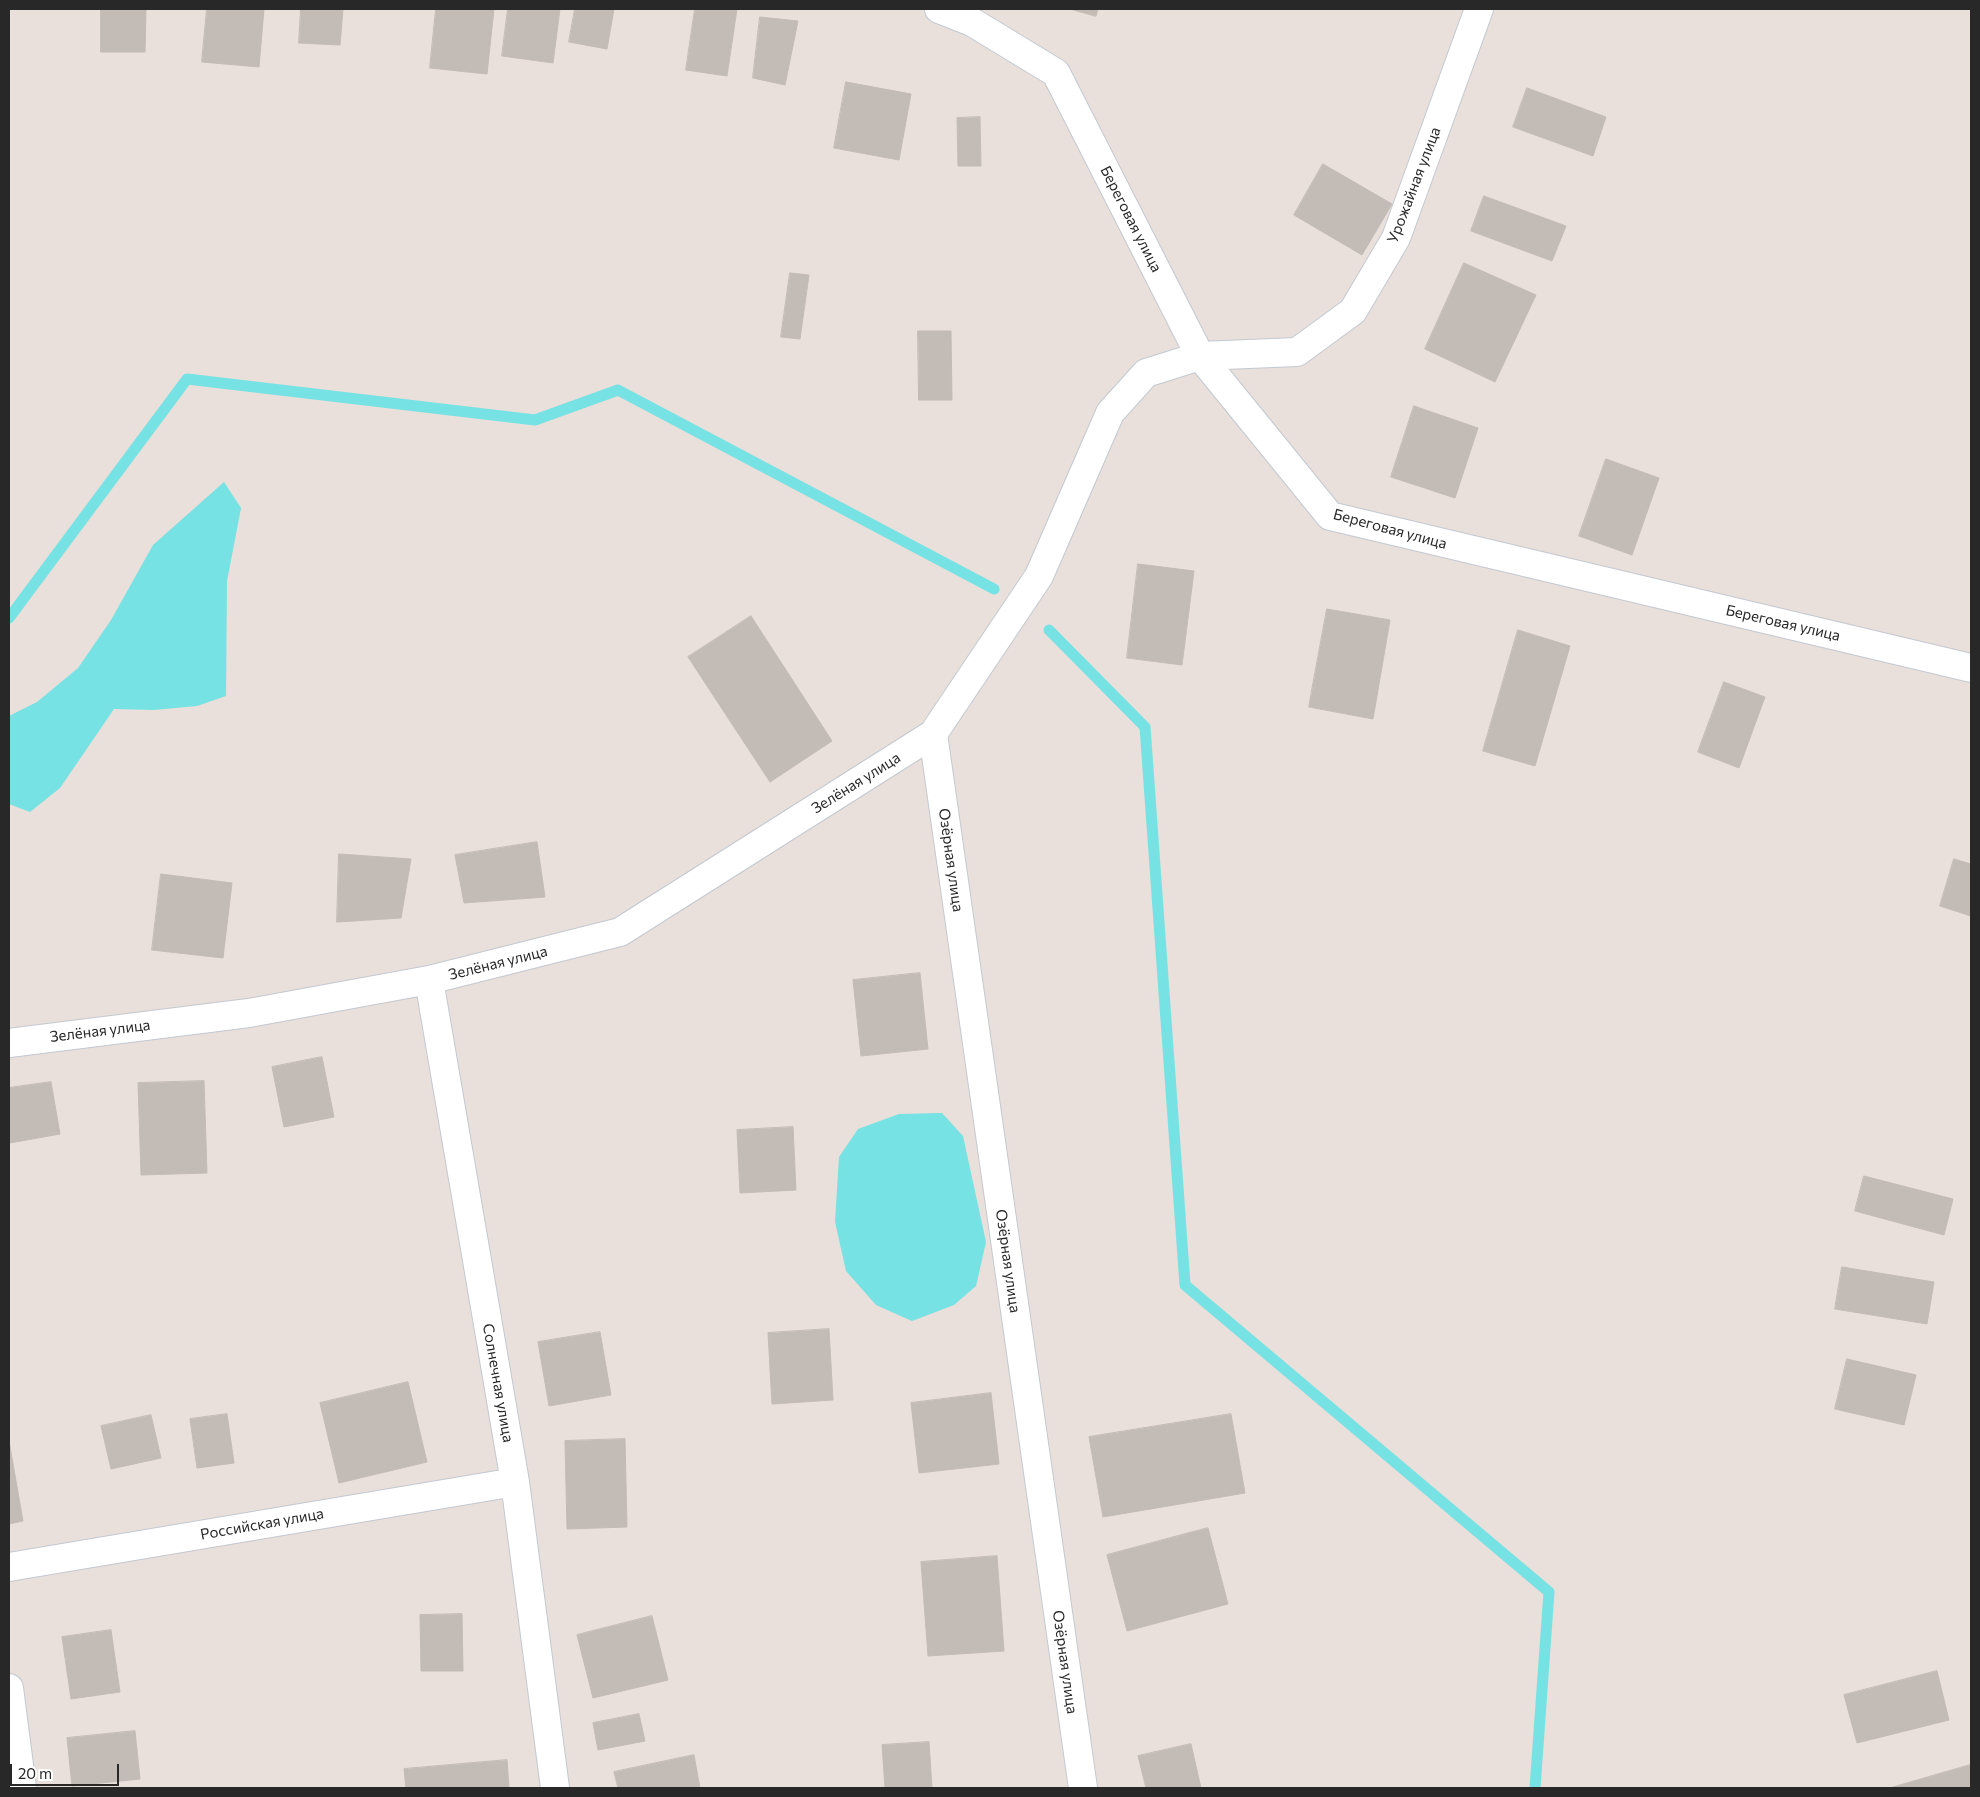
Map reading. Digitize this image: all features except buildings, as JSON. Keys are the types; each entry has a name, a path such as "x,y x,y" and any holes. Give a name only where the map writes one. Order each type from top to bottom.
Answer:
{"street":[{"name":"Береговая улица","path":"939,9 972,22 1056,73 1200,356 1330,516 1971,668"},
{"name":"Урожайная улица","path":"933,734 1039,576 1110,413 1146,373 1200,356 1298,352 1353,311 1396,238 1479,9"},
{"name":"Зелёная улица","path":"9,1043 249,1013 429,980 620,932 933,734"},
{"name":"Озёрная улица","path":"933,734 1083,1788"},
{"name":"Солнечная улица","path":"429,980 515,1482 555,1788"},
{"name":"Российская улица","path":"9,1567 515,1482"},
{"path":"9,1688 22,1788"}],"water":[{"path":"224,482 241,508 227,581 226,696 197,706 154,710 114,709 60,788 30,812 9,804 9,716 37,702 78,668 111,620 153,545"},
{"path":"942,1113 963,1136 986,1242 976,1286 954,1305 912,1321 876,1305 846,1271 835,1222 839,1157 858,1129 899,1114"}],"waterway":[{"path":"9,618 187,379 535,420 618,390 994,589"},
{"path":"1049,630 1145,727 1185,1285 1549,1592 1535,1788"}]}
